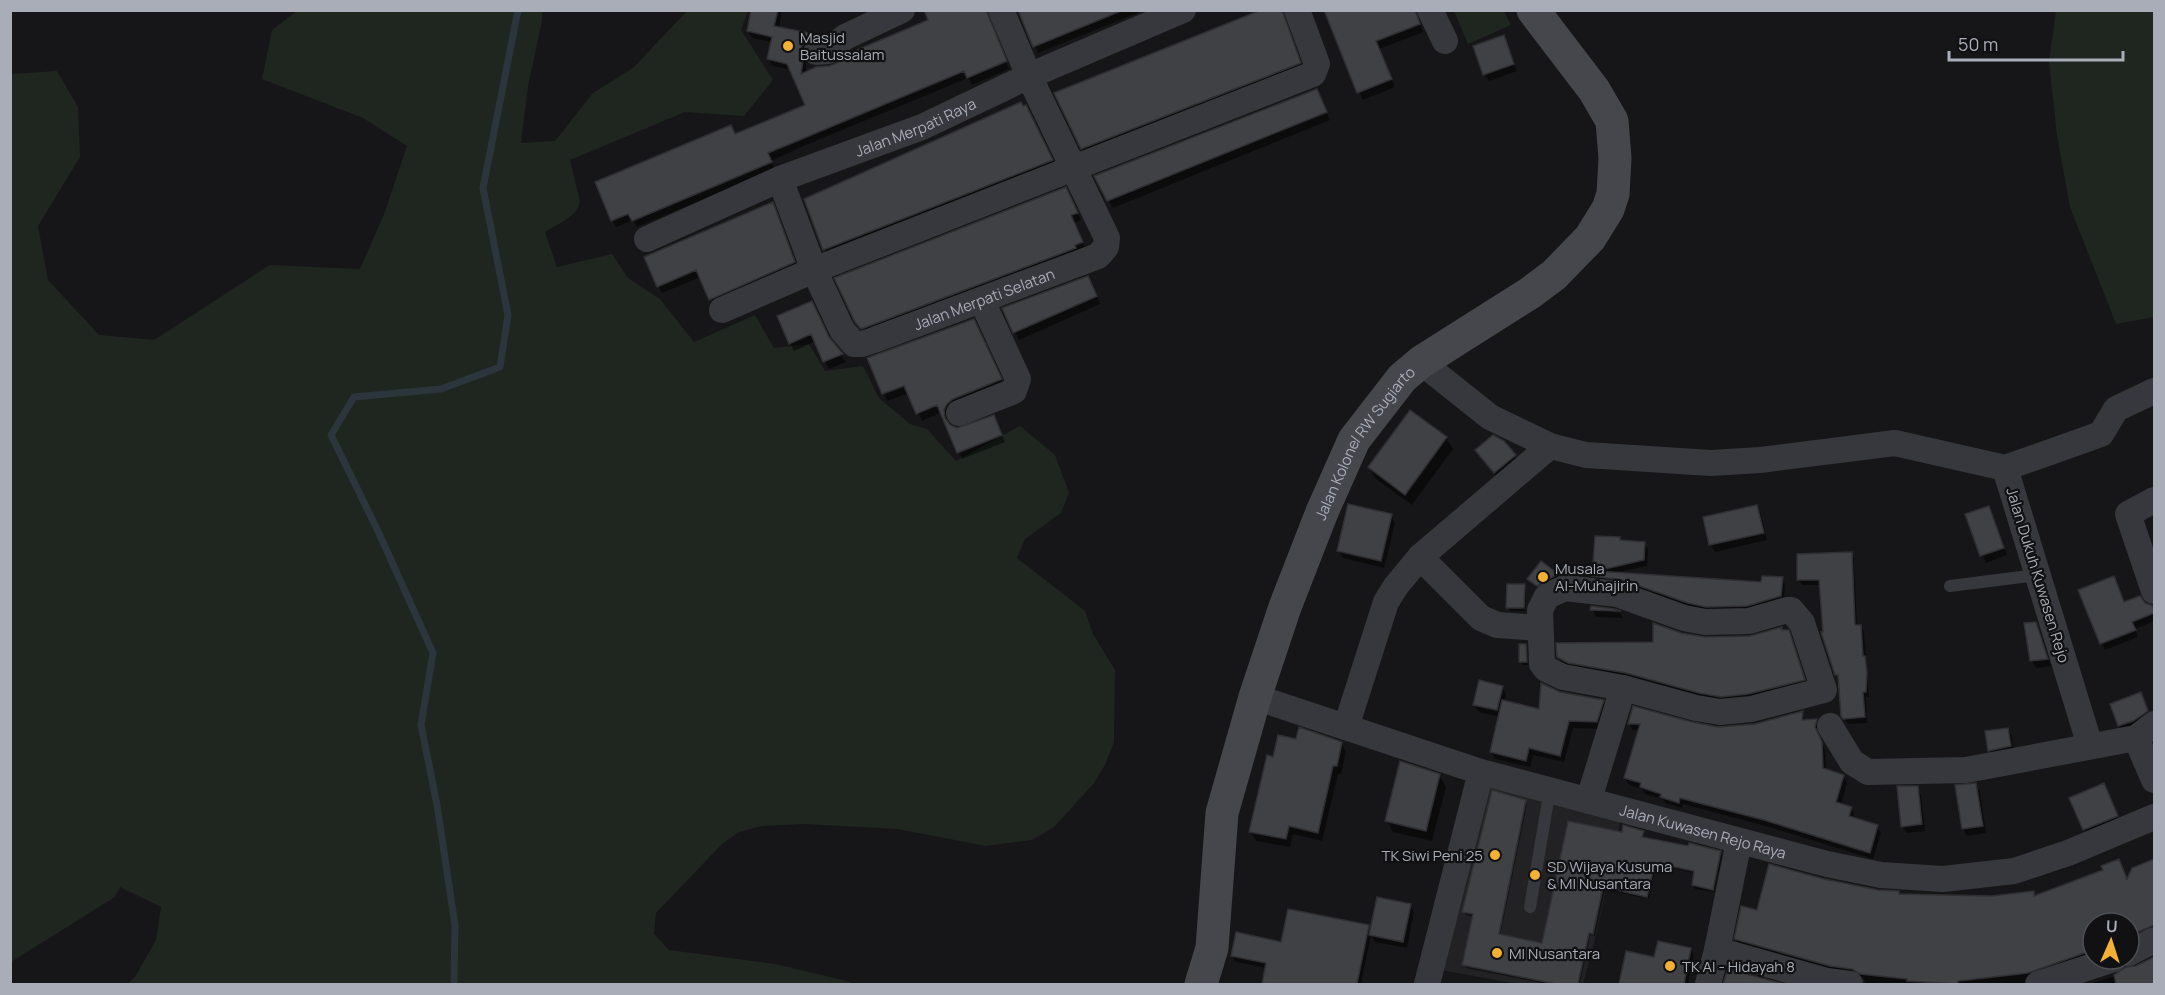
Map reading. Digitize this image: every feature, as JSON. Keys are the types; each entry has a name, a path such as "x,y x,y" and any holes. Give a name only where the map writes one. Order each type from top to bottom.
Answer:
{"main road":[{"name":"Jalan Kolonel RW Sugiarto","path":"1201,984 1212,948 1222,813 1255,697 1305,554 1354,440 1402,378 1420,362 1530,293 1554,275 1590,238 1608,209 1612,194 1615,158 1612,122 1594,90 1533,10"}],"street":[{"path":"816,52 828,51 845,37 902,10"},
{"name":"Jalan Merpati Selatan","path":"780,179 814,270 842,330 854,344 874,340 1098,256 1104,251 1107,238 1029,76 1001,10"},
{"name":"Jalan Merpati Raya","path":"647,239 780,179 922,127 1029,76 1183,10"},
{"path":"722,310 814,270 1313,74 1317,64 1297,10"},
{"path":"1430,10 1445,41"},
{"path":"959,413 1014,391 1018,379 982,301"},
{"path":"1420,362 1490,417 1550,446 1586,455 1711,463 1760,460 1895,443 2005,468"},
{"name":"Jalan Dukuh Kuwasen Rejo","path":"2090,746 2005,468 2101,434 2116,409 2154,391"},
{"path":"1346,727 1386,602 1396,586 1420,557 1550,446"},
{"path":"2154,500 2128,514 2154,591"},
{"path":"1420,557 1481,618 1497,625 1540,628"},
{"path":"1565,588 1617,594 1684,618 1705,622 1749,621 1791,610 1802,623 1824,690 1751,709 1720,712 1696,708 1623,688 1563,677 1546,669 1542,664 1540,610 1547,596 1565,588"},
{"path":"1588,799 1623,688"},
{"name":"Jalan Kuwasen Rejo Raya","path":"1255,697 1481,772 1827,864 1881,874 1943,879 2014,871 2068,853 2154,817"},
{"path":"1830,726 1852,762 1868,772 1966,770 2090,746 2145,731 2154,780"},
{"path":"1427,984 1481,772"},
{"path":"1708,984 1718,951 1739,841"},
{"path":"1718,951 1827,981 1850,984"},
{"path":"2038,984 2081,970"}],"lane":[{"path":"1950,586 2037,575"},
{"path":"1530,907 1550,789"}],"shaded area":[{"path":"297,11 542,11 542,21 528,86 521,143 555,141 593,93 633,68 687,11 748,11 741,30 773,80 744,116 685,112 570,160 580,201 578,207 571,216 545,232 557,267 612,254 628,278 660,299 694,342 755,315 774,348 809,344 825,371 863,366 879,398 910,424 927,429 956,461 1020,426 1055,455 1069,493 1061,513 1025,539 1017,558 1085,611 1093,634 1115,670 1114,742 1105,765 1094,783 1054,827 1032,840 986,846 897,829 805,824 762,826 739,832 721,845 656,913 654,934 669,950 775,964 855,984 127,984 135,977 156,940 161,907 120,887 115,897 11,962 11,74 57,71 78,107 80,157 38,226 48,280 99,335 154,340 270,265 360,269 385,212 407,146 363,118 262,79 272,30"},
{"path":"1454,11 1504,11 1511,25 1468,44"},
{"path":"2056,11 2154,11 2154,317 2116,324 2070,207 2057,135 2049,62"},
{"name":"SD Wijaya Kusuma & MI Nusantara","path":"1481,780 1622,815 1583,984 1518,984 1441,970"}],"building":[{"path":"751,10 778,10 774,26 809,33 808,40 802,46 801,74 816,67 837,63 850,53 928,20 924,10 986,10 1007,61 967,78 964,71 768,153 772,162 632,221 628,214 611,221 595,182 731,125 735,134 805,105 787,64 767,59 772,37 747,31"},
{"path":"1018,10 1121,10 1121,11 1033,47"},
{"path":"1261,10 1282,10 1301,63 1081,149 1054,93"},
{"path":"1324,10 1415,10 1420,24 1376,41 1392,79 1357,93"},
{"path":"1504,35 1514,64 1483,75 1473,46"},
{"path":"1317,89 1327,112 1107,201 1094,176"},
{"path":"1021,102 1023,106 1026,105 1053,160 823,250 804,199"},
{"path":"1066,187 1078,213 1071,215 1083,242 1075,245 1076,248 861,329 855,322 834,278"},
{"path":"773,202 795,262 709,300 696,270 657,287 644,257"},
{"path":"1088,276 1097,296 1013,333 1002,308"},
{"path":"812,301 829,337 843,354 823,362 811,334 789,344 777,316"},
{"path":"974,319 1002,379 953,399 944,410 945,418 950,425 957,428 994,415 1002,435 957,453 937,405 916,414 904,386 882,394 867,358"},
{"path":"1410,410 1447,437 1405,495 1368,467"},
{"path":"1493,435 1504,441 1516,455 1494,473 1475,450"},
{"path":"1348,504 1392,514 1381,561 1337,551"},
{"path":"1757,505 1764,533 1709,545 1703,517"},
{"path":"1989,506 2004,548 1980,556 1965,514"},
{"path":"1595,536 1620,537 1620,540 1645,542 1644,560 1596,571 1761,582 1762,576 1783,577 1781,596 1747,606 1706,607 1622,580 1592,576"},
{"path":"1852,552 1855,625 1861,625 1863,656 1865,656 1867,673 1866,692 1863,692 1865,717 1843,719 1838,675 1835,675 1821,632 1823,632 1819,580 1797,580 1797,554"},
{"name":"Musala Al-Muhajirin","path":"1541,561 1558,574 1537,586 1527,579"},
{"path":"2114,576 2124,602 2140,596 2145,603 2153,606 2154,613 2132,622 2136,630 2100,644 2078,590"},
{"path":"1507,584 1525,584 1524,608 1506,608"},
{"path":"1591,606 1614,609 1621,611 1590,610"},
{"path":"2036,622 2048,659 2030,661 2024,623"},
{"path":"1653,623 1681,633 1705,637 1750,636 1782,627 1782,630 1789,630 1805,680 1748,694 1721,697 1626,673 1568,663 1557,657 1556,643 1653,642"},
{"path":"1519,644 1526,644 1527,662 1519,662"},
{"path":"1479,680 1503,686 1497,710 1473,705"},
{"path":"1541,683 1560,692 1604,700 1597,722 1569,721 1560,756 1529,748 1526,761 1490,752 1502,700 1539,709"},
{"path":"2141,692 2148,711 2133,721 2118,726 2110,704"},
{"path":"1633,706 1718,727 1755,724 1803,711 1802,720 1817,719 1815,727 1822,742 1823,768 1844,775 1836,802 1852,807 1849,816 1878,825 1870,853 1764,820 1680,798 1679,803 1640,787 1641,783 1624,778 1640,724 1628,724"},
{"path":"1299,727 1342,742 1337,766 1333,766 1318,833 1289,826 1286,839 1249,832 1267,755 1273,757 1278,735 1296,739"},
{"path":"2008,728 2011,746 1988,751 1985,731"},
{"path":"1400,761 1440,774 1426,831 1385,821"},
{"path":"1976,783 1983,826 1962,829 1955,785"},
{"path":"2104,783 2118,816 2083,830 2069,798"},
{"path":"1897,786 1918,786 1922,824 1901,827"},
{"path":"1492,790 1526,800 1499,934 1542,943 1568,821 1622,832 1623,825 1644,831 1642,837 1688,846 1689,843 1721,851 1713,890 1692,885 1694,871 1655,863 1647,897 1603,887 1593,934 1589,933 1578,984 1556,984 1462,965 1473,914 1462,912"},
{"path":"2119,859 2127,879 2132,868 2154,859 2154,925 2141,931 2141,911 2081,911 2081,954 2028,973 1958,981 1958,984 1907,981 1907,979 1860,974 1852,969 1830,966 1734,939 1741,906 1757,910 1769,864 1824,879 1878,890 1899,891 1899,894 1992,896 2034,891 2034,896 2103,870 2101,866"},
{"path":"1377,897 1411,904 1403,942 1369,935"},
{"path":"1288,909 1369,925 1357,984 1262,984 1266,963 1231,956 1236,932 1281,942"},
{"name":"TK Al - Hidayah 8","path":"1658,941 1691,948 1684,984 1619,984 1626,951 1654,957"},
{"path":"2154,957 2154,984 2116,984 2114,975 2120,971 2141,971 2141,964"},
{"path":"1728,969 1784,984 1723,984"}],"waterway":[{"path":"454,984 455,925 437,805 421,725 433,653 377,529 331,435 354,397 441,389 500,367 508,315 483,188 518,10"}],"place":[{"name":"Masjid Baitussalam","path":"788,46"},
{"name":"Musala Al-Muhajirin","path":"1543,577"},
{"name":"TK Siwi Peni 25","path":"1495,855"},
{"name":"SD Wijaya Kusuma & MI Nusantara","path":"1535,875"},
{"name":"MI Nusantara","path":"1497,953"},
{"name":"TK Al - Hidayah 8","path":"1670,966"}]}
